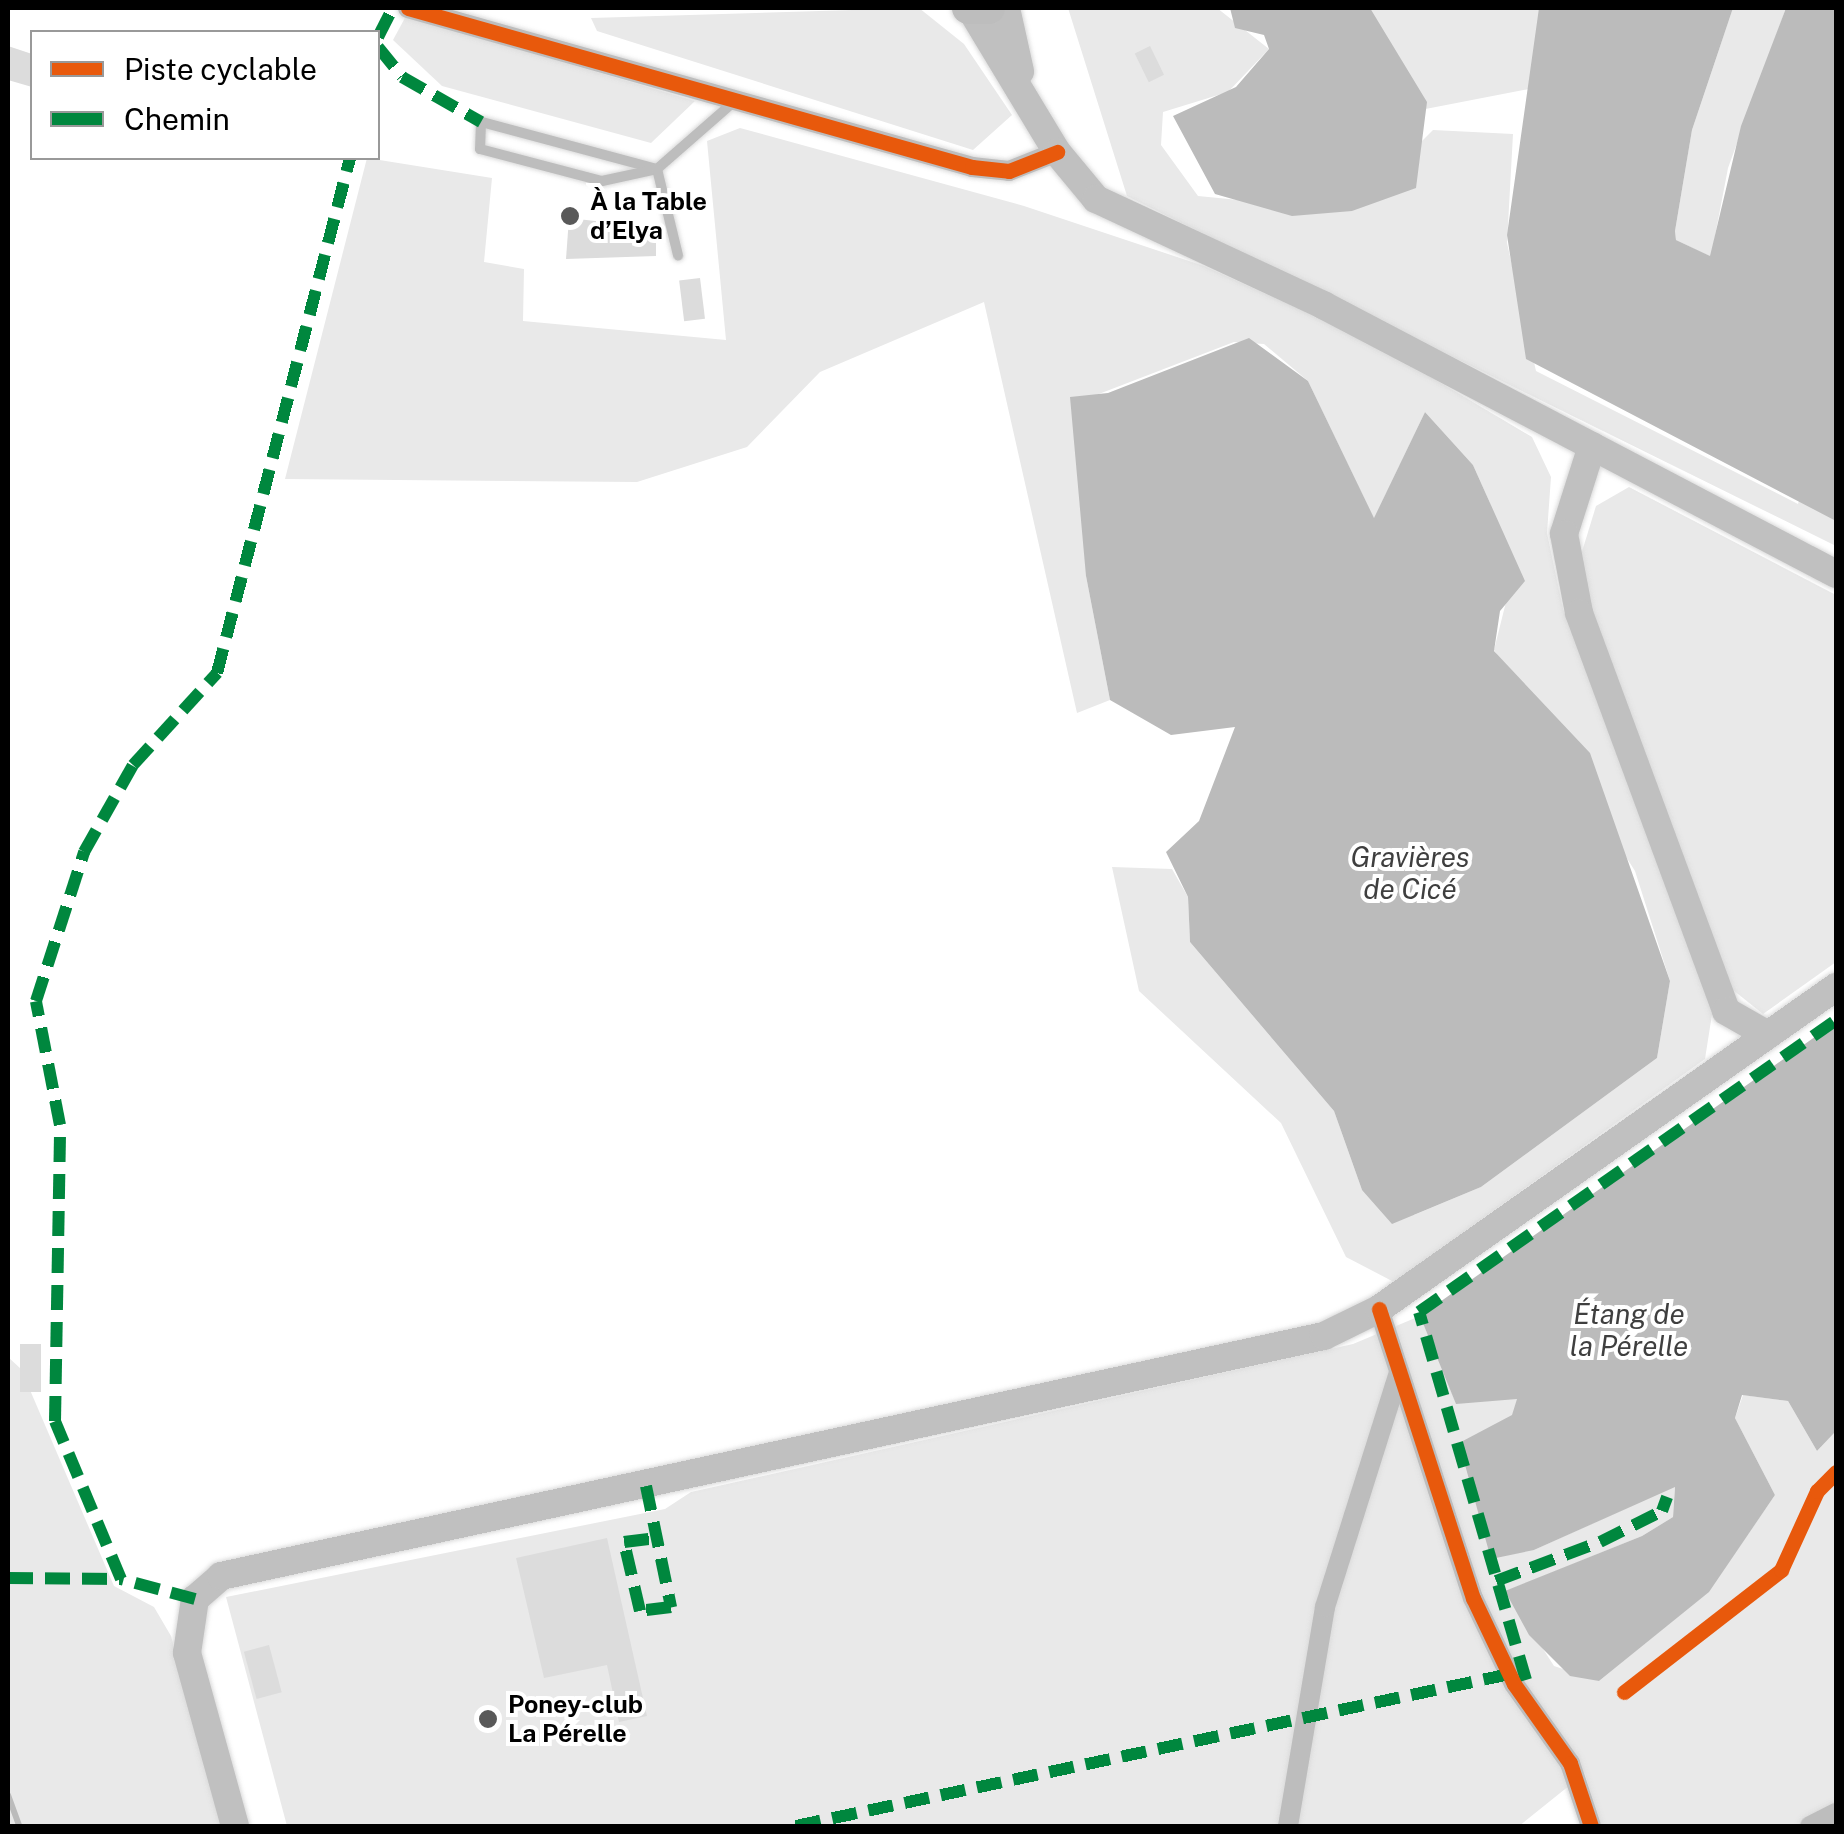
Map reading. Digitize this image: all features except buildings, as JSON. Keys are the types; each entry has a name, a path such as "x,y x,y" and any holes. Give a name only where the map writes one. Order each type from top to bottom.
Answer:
{"main road":[{"path":"969,8 989,8"},
{"path":"969,8 1022,82 1056,152 1096,198 1128,218 1322,305 1836,574"},
{"path":"1006,8 1022,82"},
{"path":"1592,446 1564,534 1567,570 1726,1011 1708,1075"},
{"path":"236,1826 187,1653 196,1600 221,1576 1263,1353 1379,1309 1836,987"},
{"path":"1726,1011 1768,1035"}],"street":[{"path":"408,8 972,167 1009,172 1056,152"},
{"path":"1379,1309 1473,1598 1514,1684 1570,1762 1590,1826"},
{"path":"1288,1826 1325,1608 1398,1375"},
{"path":"1810,1826 1836,1813"}],"lane":[{"path":"657,169 481,122 480,150 602,180 657,169 738,98"},
{"path":"657,169 678,254"}],"shaded area":[{"path":"919,8 964,44 1012,115 973,150 597,31 591,18"},
{"path":"1068,8 1217,8 1269,49 1228,92 1163,112 1161,145 1198,196 1352,211 1433,130 1513,134 1507,243 1536,371 1798,504 1836,372 1836,546 1127,196"},
{"path":"1339,8 1550,8 1544,86 1410,112"},
{"path":"1733,8 1786,8 1728,168 1711,257 1676,240 1675,231 1692,130"},
{"path":"406,16 695,101 651,143 442,86 393,40"},
{"path":"740,128 1024,206 1204,266 1370,341 1532,437 1551,477 1547,533 1563,609 1713,1008 1705,1059 1394,1282 1346,1257 1281,1123 1139,991 1112,867 1172,869 1188,897 1190,942 1334,1111 1362,1190 1414,1215 1481,1187 1657,1058 1670,981 1635,871 1494,650 1506,602 1490,503 1473,465 1425,412 1374,519 1308,381 1264,344 1234,342 1091,397 1086,576 1110,700 1077,713 984,302 820,372 747,447 637,482 285,479 366,160 492,178 484,262 524,269 523,321 726,340 707,141"},
{"path":"1629,487 1836,595 1836,962 1763,1014 1728,986 1577,568 1596,506"},
{"path":"1420,1316 1456,1403 1517,1398 1534,1550 1675,1486 1673,1517 1642,1536 1506,1591 1554,1666 1599,1681 1708,1592 1775,1495 1735,1418 1743,1395 1788,1401 1817,1451 1836,1431 1836,1826 1599,1826 1585,1773 1519,1826 287,1826 226,1597 665,1509 691,1492 1353,1344"},
{"path":"8,1357 21,1369 114,1586 154,1607 171,1636 224,1826 8,1826"}],"water":[{"path":"1230,8 1370,8 1427,102 1416,188 1352,211 1292,216 1215,194 1173,116 1236,87 1269,49 1264,35 1235,28"},
{"path":"1539,8 1733,8 1692,130 1675,231 1676,240 1710,256 1741,126 1786,8 1836,8 1836,521 1526,359 1507,235"},
{"name":"Gravières de Cicé","path":"1249,338 1308,381 1374,518 1425,412 1473,465 1525,581 1500,611 1494,651 1590,753 1670,981 1657,1058 1481,1187 1392,1224 1362,1190 1334,1111 1190,942 1188,897 1166,852 1199,821 1235,727 1171,735 1110,700 1086,576 1070,397 1108,393"},
{"name":"Étang de la Pérelle","path":"1836,1022 1836,1431 1817,1451 1788,1401 1742,1395 1735,1418 1775,1495 1709,1592 1599,1681 1570,1676 1529,1635 1505,1591 1642,1536 1673,1517 1675,1487 1534,1550 1491,1559 1459,1443 1512,1415 1517,1399 1456,1404 1420,1316"}],"waterway":[{"path":"8,1795 19,1826"}],"marked path":[{"path":"380,33 393,8"},
{"path":"380,50 402,77 481,122"},
{"path":"195,1599 121,1579 55,1421 60,1125 36,1001 84,852 133,765 217,673 349,160"},
{"path":"1526,1680 1419,1312 1836,1020"},
{"path":"646,1486 671,1607 640,1611 624,1542 655,1538"},
{"path":"1496,1581 1600,1542 1662,1511 1667,1497"},
{"path":"8,1578 121,1579"},
{"path":"796,1826 1510,1674"}],"cycle path":[{"path":"408,8 972,167 1009,171 1057,152"},
{"path":"1379,1309 1473,1598 1514,1684 1570,1763 1591,1826"},
{"path":"1624,1692 1781,1570 1817,1491 1836,1472"}],"place":[{"name":"À la Table d’Elya","path":"570,216"},
{"name":"Poney-club La Pérelle","path":"488,1719"}]}
